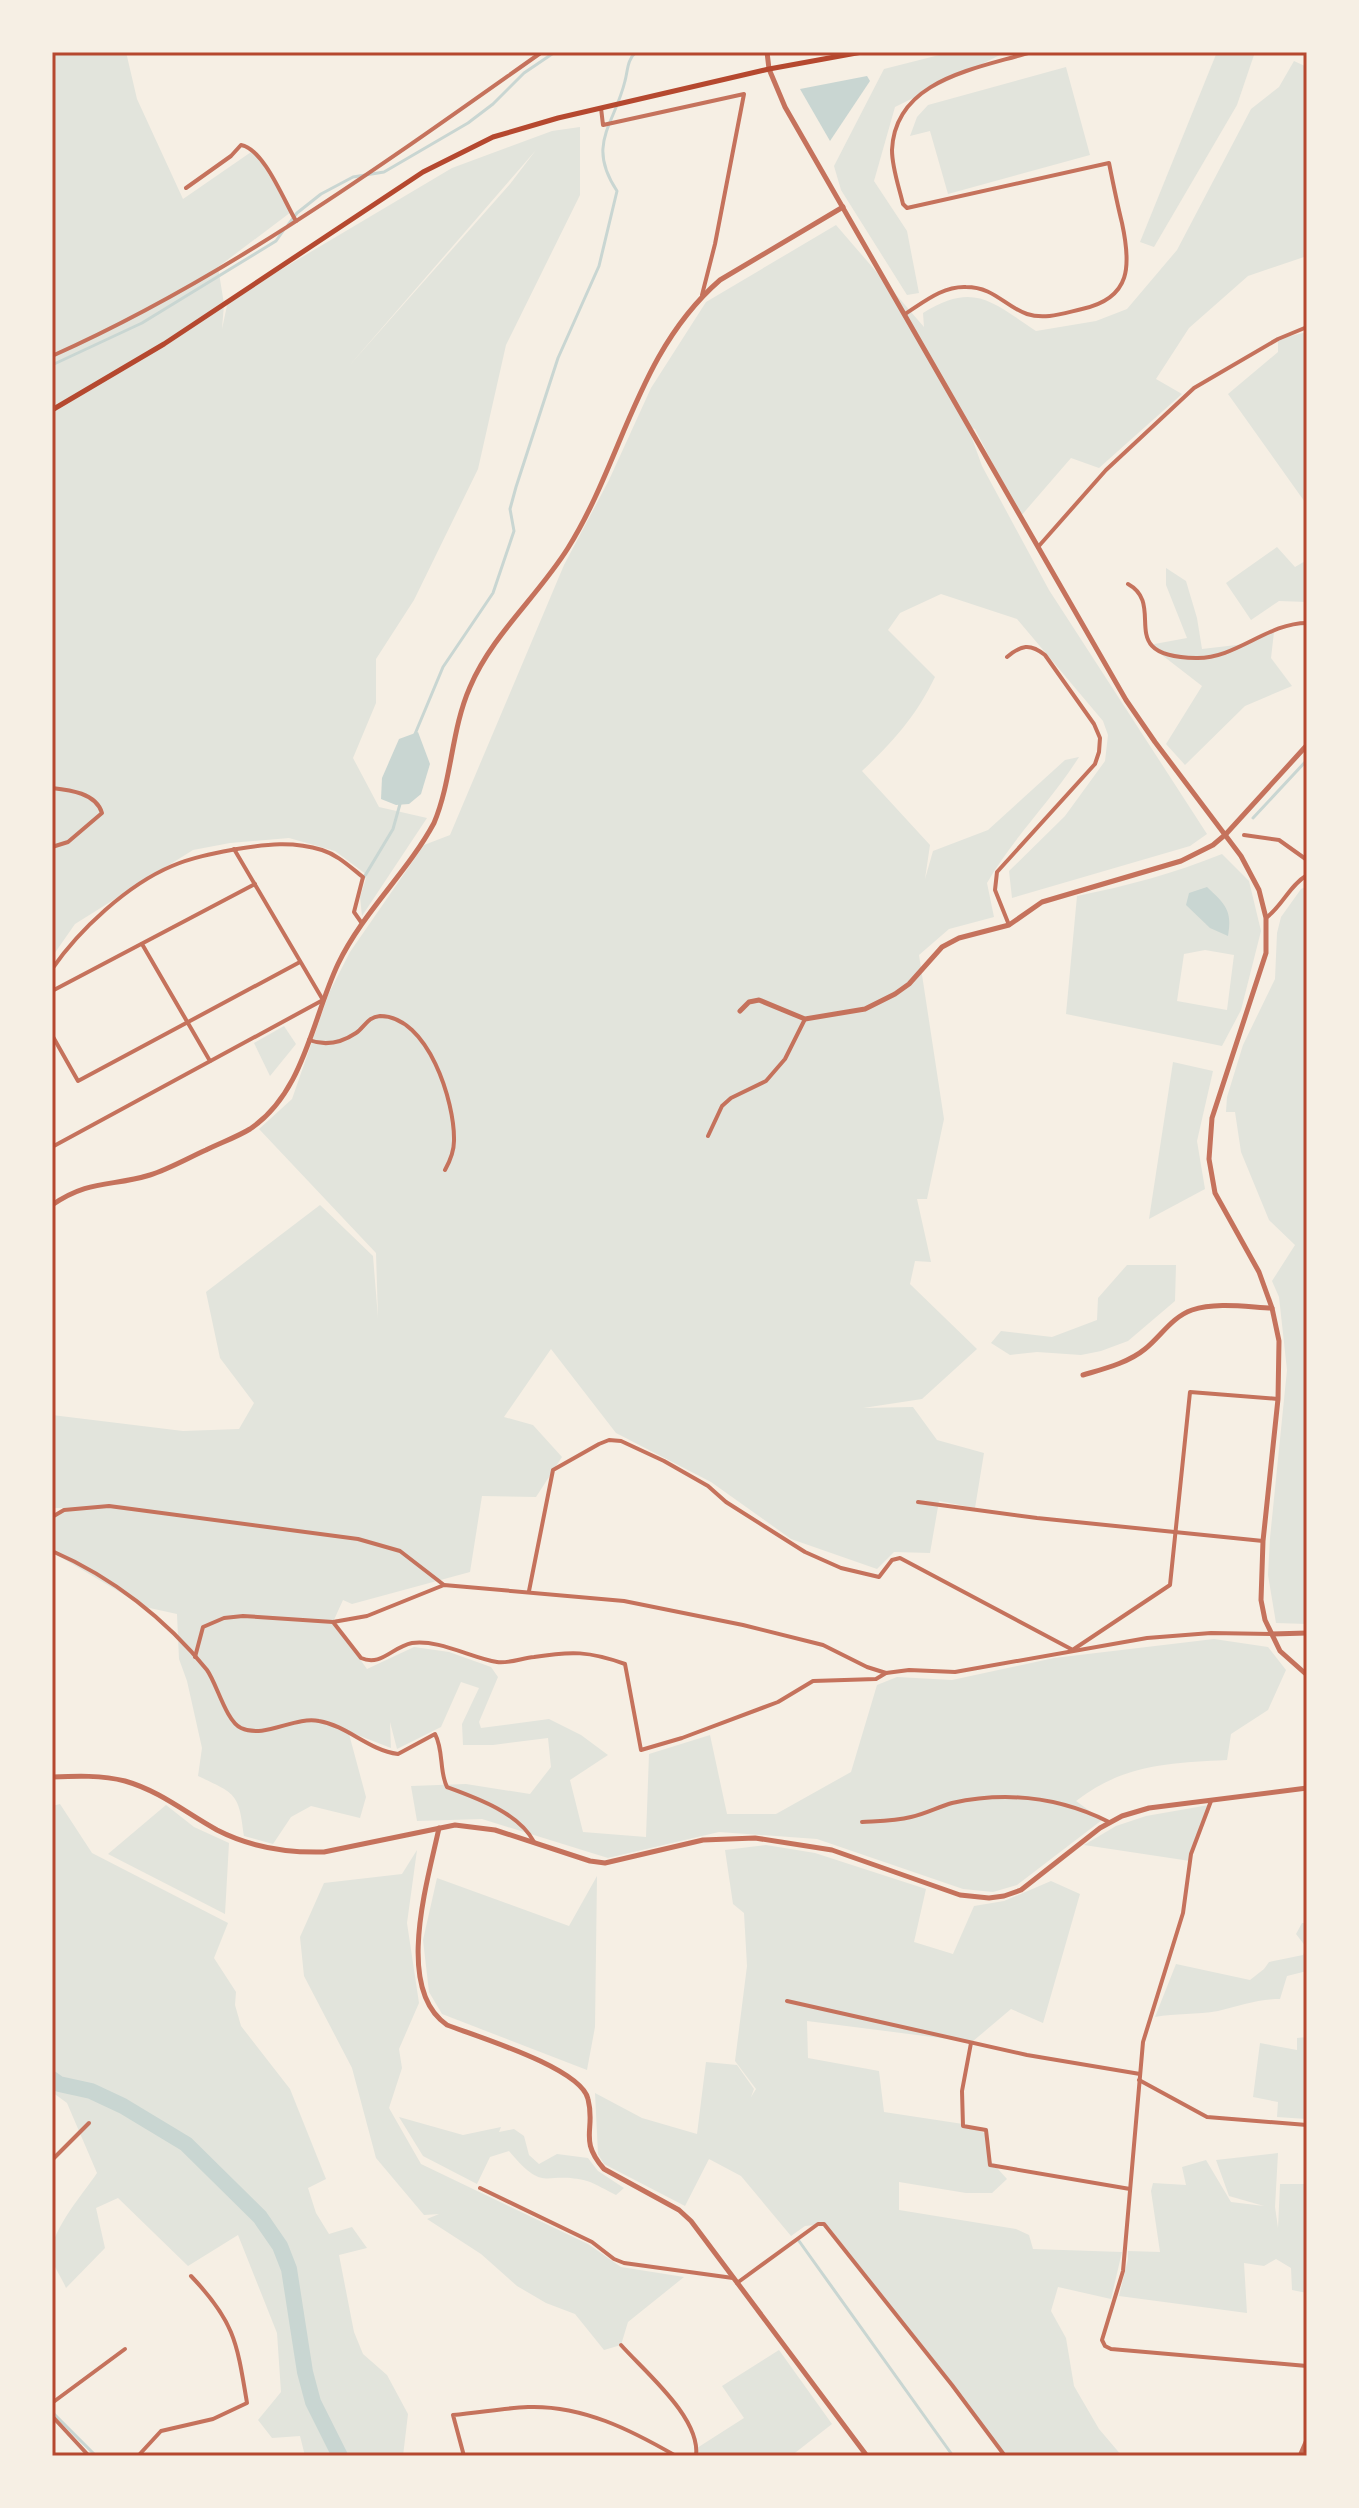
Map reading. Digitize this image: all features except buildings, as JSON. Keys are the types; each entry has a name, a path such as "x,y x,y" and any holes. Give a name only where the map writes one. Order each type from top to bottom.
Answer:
{"main road":[{"path":"52,410 164,344 423,172 493,137 769,69 862,52"}],"street":[{"path":"52,356 196,280 296,221 542,52"},
{"path":"767,52 769,69 785,107 1126,700 1226,834 1252,874 1266,918 1266,953 1212,1118 1209,1159 1215,1193 1259,1272 1272,1308 1279,1341 1278,1399 1263,1541 1261,1600 1280,1651 1307,1675"},
{"path":"905,315 937,294 967,287 995,293 1028,314 1048,316 1102,302 1117,291 1126,275 1129,256 1109,163 907,208 903,204 892,149 898,122 913,100 939,81 1031,52"},
{"path":"601,108 603,125 744,94 702,295"},
{"path":"186,188 231,156 236,148 241,145 249,147 261,159 296,221"},
{"path":"52,1205 82,1187 153,1174 251,1128 275,1108 285,1094 309,1040 338,963 361,922 424,841 434,823 465,699 476,672 568,548 589,510 645,379 702,295 720,280 843,207"},
{"path":"1038,547 1106,470 1194,388 1278,339 1307,327"},
{"path":"1128,584 1142,596 1145,634 1149,645 1154,650 1181,658 1212,659 1285,626 1307,623"},
{"path":"1007,657 1027,646 1034,646 1045,655 1094,724 1100,738 1095,764 997,872 995,890 1009,925"},
{"path":"740,1011 749,1002 759,1000 805,1019 865,1009 909,984 942,947 959,938 1009,925 1042,902 1181,861 1213,845 1226,834 1307,745"},
{"path":"52,788 87,795 102,813 68,842 52,847"},
{"path":"1244,835 1279,840 1307,860"},
{"path":"52,969 70,943 146,881 172,866 234,849 290,843 336,856 363,877 354,912 361,922"},
{"path":"234,849 323,1000"},
{"path":"1266,918 1280,908 1292,887 1307,875"},
{"path":"52,991 255,884"},
{"path":"142,944 210,1061"},
{"path":"52,1035 78,1081 300,962"},
{"path":"52,1147 323,1000"},
{"path":"309,1040 326,1044 341,1040 357,1032 376,1016 386,1017 413,1031 435,1064 449,1096 455,1143 445,1170"},
{"path":"708,1136 722,1106 731,1098 766,1081 785,1059 805,1019"},
{"path":"1083,1375 1143,1351 1174,1320 1191,1310 1206,1307 1272,1308"},
{"path":"1071,1651 1170,1585 1190,1392 1278,1399"},
{"path":"529,1591 553,1470 599,1444 609,1440 621,1441 708,1486 769,1531 825,1562 879,1577 892,1560 900,1558 1071,1651"},
{"path":"918,1502 1176,1534 1263,1541"},
{"path":"52,1517 64,1510 109,1506 358,1539 400,1551 444,1585"},
{"path":"52,1551 123,1590 145,1607 209,1673 239,1728 265,1729 318,1720 339,1727 367,1745 398,1754 435,1734 447,1787 496,1809 527,1829 534,1842"},
{"path":"195,1657 203,1627 224,1618 243,1616 333,1622 367,1616 444,1585 624,1601 823,1645 886,1673"},
{"path":"333,1622 361,1658 367,1660 378,1661 396,1648 413,1643 470,1653 500,1663 579,1652 594,1653 625,1664 641,1750 778,1702 813,1681 876,1679 886,1673 909,1670 955,1672 1147,1638 1211,1633 1307,1633"},
{"path":"52,1777 123,1780 167,1797 217,1829 254,1846 324,1852 455,1825 475,1826 605,1863 703,1840 755,1838 832,1850 960,1895 989,1898 1021,1890 1109,1822 1149,1808 1307,1788"},
{"path":"862,1822 911,1817 965,1801 1036,1798 1067,1804 1109,1822"},
{"path":"1211,1801 1191,1854 1183,1913 1149,2019 1139,2080 1123,2271 1102,2340 1111,2349 1307,2366"},
{"path":"439,1828 417,1941 424,1991 435,2017 447,2025 570,2075 588,2095 588,2136 596,2160 604,2169 679,2210 691,2221 867,2456"},
{"path":"787,2001 971,2043 1140,2074"},
{"path":"971,2043 962,2091 963,2126 986,2130 990,2165 1130,2189"},
{"path":"1139,2080 1207,2117 1307,2125"},
{"path":"52,2160 89,2123"},
{"path":"480,2188 592,2242 624,2263 735,2281 818,2224 824,2224 1005,2456"},
{"path":"138,2456 161,2431 213,2419 247,2403 236,2341 214,2300 191,2276"},
{"path":"621,2345 682,2412 691,2426 696,2456"},
{"path":"52,2403 125,2349"},
{"path":"464,2456 453,2415 531,2407 584,2414 610,2422 676,2456"},
{"path":"52,2416 89,2456"},
{"path":"1300,2456 1307,2440"}],"shaded area":[{"path":"52,52 126,52 137,99 183,199 254,150 291,212 218,267 224,304 222,329 228,301 452,168 552,131 580,127 580,195 506,345 478,469 414,600 376,659 376,703 353,758 379,807 427,818 362,916 360,897 367,875 335,851 289,838 230,843 193,850 75,924 52,957","holes":["536,150 510,184 349,366"]},
{"path":"951,52 1006,52 895,107 874,181 907,231 919,293 907,295 841,190 834,166 884,69"},
{"path":"1217,52 1255,52 1237,105 1154,247 1140,242"},
{"path":"1294,61 1307,67 1307,256 1248,276 1189,328 1156,379 1182,394 1099,468 1071,458 1020,517 975,429 968,427 982,466 1049,590 1207,834 1190,846 1012,898 1009,871 1065,816 1105,761 1108,735 1103,721 1017,619 941,594 900,613 888,630 935,677 903,727 862,771 930,845 925,879 933,851 988,830 1065,760 1079,757 987,883 994,917 949,929 919,955 944,1119 927,1199 917,1199 931,1262 915,1261 910,1284 977,1349 922,1399 863,1408 913,1407 937,1440 984,1453 975,1508 939,1501 930,1553 894,1552 877,1569 791,1539 711,1482 616,1433 551,1349 504,1417 533,1425 562,1457 536,1497 482,1496 470,1572 352,1604 343,1600 333,1622 367,1669 414,1647 449,1652 491,1667 498,1677 479,1722 481,1728 549,1719 581,1735 608,1755 570,1780 583,1832 646,1837 649,1754 710,1735 727,1814 776,1814 851,1772 877,1685 897,1677 952,1680 1054,1658 1214,1639 1268,1647 1286,1670 1268,1710 1231,1734 1227,1760 1148,1768 1112,1779 1094,1789 1076,1801 1102,1820 1017,1885 993,1892 963,1889 817,1839 719,1832 608,1858 482,1819 417,1821 411,1786 466,1784 530,1794 551,1767 548,1738 493,1745 463,1745 462,1724 479,1688 461,1682 441,1727 397,1749 390,1722 391,1748 342,1729 349,1734 366,1797 360,1818 311,1806 291,1817 273,1844 244,1836 240,1811 233,1797 221,1787 198,1776 202,1748 179,1659 177,1614 145,1607 52,1552 52,1524 57,1513 85,1508 52,1508 52,1415 183,1431 239,1429 254,1403 220,1358 206,1292 320,1205 373,1256 378,1318 376,1253 259,1129 292,1099 329,993 350,952 424,845 450,835 564,565 609,480 651,388 706,302 836,225 924,327 923,313 956,298 982,299 1007,311 1036,331 1096,321 1127,309 1177,250 1251,109 1279,87"},
{"path":"1066,67 1090,155 948,194 930,131 910,136 917,117 928,105"},
{"path":"867,76 870,81 830,141 800,89"},
{"path":"1307,332 1307,505 1228,394 1278,352 1278,339"},
{"path":"1277,547 1295,567 1307,560 1307,602 1279,601 1251,620 1226,583"},
{"path":"1166,568 1186,581 1202,649 1245,644 1274,632 1271,658 1292,686 1245,706 1185,765 1166,744 1202,686 1149,645 1187,638 1166,585"},
{"path":"418,732 430,764 421,794 409,804 396,805 381,799 382,778 399,739"},
{"path":"1222,854 1249,881 1261,931 1241,1010 1222,1046 1066,1014 1077,896","holes":["1205,950 1234,955 1227,1010 1177,1001 1184,954"]},
{"path":"1307,886 1307,1624 1276,1623 1268,1575 1287,1370 1279,1297 1272,1281 1295,1245 1269,1220 1241,1152 1235,1112 1226,1112 1227,1097 1243,1045 1275,979 1277,933 1281,917 1301,889"},
{"path":"1207,887 1226,908 1228,936 1210,928 1186,905 1189,893"},
{"path":"284,1026 296,1044 270,1076 254,1043"},
{"path":"1173,1062 1213,1071 1197,1141 1205,1189 1149,1219"},
{"path":"1127,1265 1176,1265 1175,1301 1128,1341 1081,1355 1037,1352 1010,1355 991,1343 1001,1331 1052,1337 1097,1320 1098,1298"},
{"path":"60,1804 92,1853 228,1923 214,1958 236,1992 235,2005 241,2026 290,2089 326,2179 308,2188 316,2213 329,2234 352,2227 367,2248 339,2255 354,2332 363,2354 387,2375 408,2414 403,2456 305,2456 300,2436 272,2438 258,2420 281,2392 277,2333 238,2235 188,2266 118,2198 96,2208 105,2248 66,2288 53,2262 52,2248 61,2226 97,2173 67,2103 52,2092 52,1806"},
{"path":"166,1805 194,1827 229,1843 225,1914 108,1854"},
{"path":"1209,1805 1190,1861 1084,1845 1116,1826 1146,1816"},
{"path":"766,1845 815,1853 926,1889 914,1942 953,1954 974,1906 1004,1901 1051,1881 1080,1894 1043,2023 1011,2009 972,2042 807,2021 808,2058 879,2071 884,2112 963,2124 987,2134 989,2159 1007,2179 992,2193 966,2193 899,2182 899,2210 1016,2229 1029,2235 1033,2249 1122,2252 1111,2299 1058,2287 1051,2311 1066,2338 1074,2386 1099,2429 1122,2456 1005,2456 825,2224 805,2226 791,2236 741,2176 709,2159 685,2206 604,2164 598,2154 595,2093 642,2118 697,2134 706,2062 737,2065 754,2089 751,2097 756,2089 735,2061 747,1966 744,1913 733,1904 725,1850"},
{"path":"417,1850 407,1923 419,2003 399,2049 402,2068 389,2108 421,2164 588,2244 621,2267 684,2277 628,2322 621,2345 604,2350 575,2314 546,2303 517,2286 481,2254 427,2219 439,2214 424,2215 376,2158 352,2068 304,1976 300,1937 324,1883 402,1874"},
{"path":"597,1876 595,2027 587,2070 442,2014 429,1992 423,1940 437,1878 569,1926"},
{"path":"1302,1923 1307,1923 1307,1971 1287,1976 1280,1999 1256,2001 1210,2012 1155,2017 1176,1964 1250,1980 1269,1962 1303,1955 1306,1947 1296,1934"},
{"path":"1307,2037 1307,2119 1277,2117 1278,2102 1253,2097 1260,2043 1297,2050 1297,2038"},
{"path":"399,2117 463,2135 501,2127 499,2132 514,2129 524,2136 529,2155 539,2164 557,2154 588,2158 598,2171 624,2188 616,2195 587,2181 538,2177 509,2151 490,2157 477,2184 423,2156"},
{"path":"1278,2153 1275,2207 1278,2228 1280,2184 1307,2184 1307,2293 1292,2290 1291,2268 1276,2259 1264,2266 1244,2263 1247,2313 1119,2296 1128,2251 1160,2252 1151,2191 1153,2183 1186,2185 1182,2167 1206,2160 1231,2202 1264,2206 1229,2196 1216,2160"},
{"path":"779,2350 832,2424 791,2456 697,2456 697,2448 744,2418 722,2386"}],"waterway":[{"path":"288,225 297,213 321,194 353,177 384,172 468,123 493,104 524,73 555,52"},
{"path":"415,734 443,667 493,593 514,531 510,509 516,487 558,358 599,266 617,191 604,160 605,135 629,62 636,52"},
{"path":"52,365 142,323 276,241 283,231"},
{"path":"1253,818 1307,760"},
{"path":"363,879 393,829 400,804"},
{"path":"52,2079 59,2084 91,2091 123,2106 186,2144 260,2217 280,2246 289,2269 305,2372 313,2402 340,2456"},
{"path":"799,2241 953,2456"},
{"path":"52,2412 96,2456"}]}
